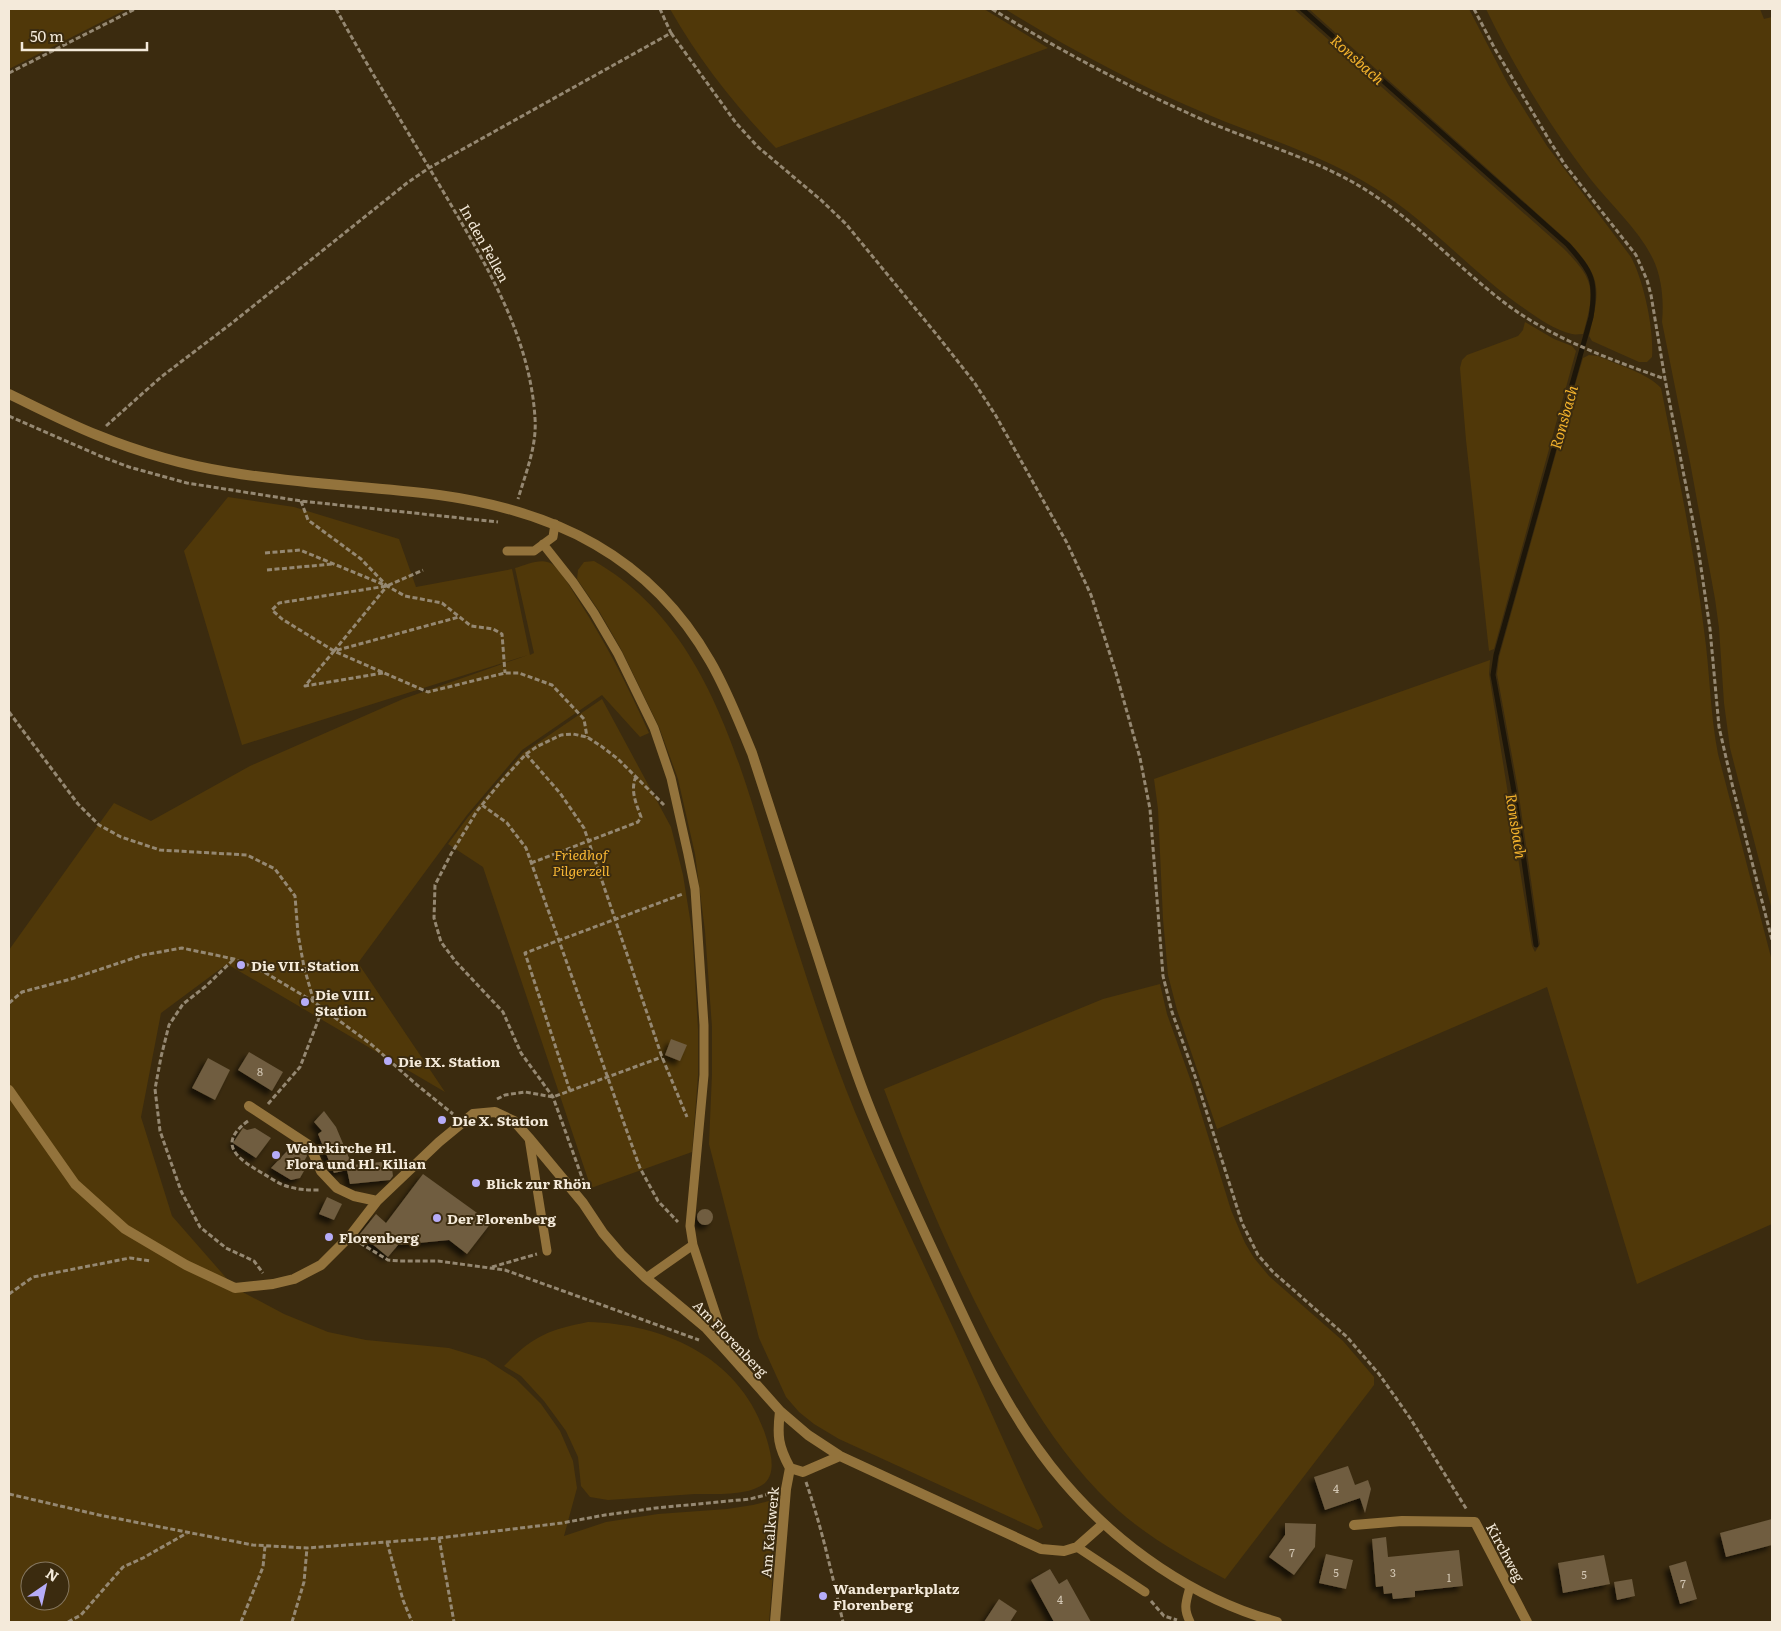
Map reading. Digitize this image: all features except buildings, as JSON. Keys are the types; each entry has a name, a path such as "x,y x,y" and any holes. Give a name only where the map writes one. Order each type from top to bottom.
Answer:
{"street":[{"path":"9,394 96,434 170,459 227,472 276,479 437,495 514,510 556,524 595,543 615,556 641,578 681,618 710,661 737,716 752,753 867,1102 907,1195 1005,1399 1042,1455 1063,1482 1103,1524 1129,1546 1190,1587 1212,1599 1270,1621"},
{"path":"9,1090 75,1184 125,1229 186,1265 235,1288 272,1284 294,1279 320,1265 350,1236 377,1200 439,1142 473,1114 485,1112"},
{"path":"249,1106 310,1146 321,1171 337,1188 354,1196 377,1200"},
{"name":"Am Florenberg","path":"485,1112 494,1112 514,1121 583,1203 621,1254 646,1278 706,1328 780,1411 808,1435 840,1456 1041,1549 1064,1551 1077,1547"},
{"path":"780,1411 778,1428 780,1450 790,1468 803,1472 840,1456"},
{"name":"Am Kalkwerk","path":"775,1622 786,1489 790,1468"},
{"name":"Kirchweg","path":"1354,1525 1402,1521 1475,1522 1527,1622"},
{"path":"1077,1547 1103,1524"}],"lane":[{"path":"507,551 534,551 553,537 556,524"},
{"path":"543,544 573,582 594,613 637,692 654,728 668,770 680,820 695,889 702,981 704,1075 690,1226 693,1245 728,1351"},
{"path":"529,1138 547,1251"},
{"path":"646,1278 693,1245"},
{"path":"1077,1547 1145,1592"},
{"path":"1189,1620 1185,1604 1190,1587"}],"path":[{"path":"9,72 135,9"},
{"name":"In den Fellen","path":"336,9 496,287 508,312 524,357 533,397 534,438 532,456 514,510"},
{"path":"660,9 671,33 736,123 758,147 821,200 846,224 974,382 996,416 1067,543 1091,595 1119,682 1140,758 1150,809 1163,976 1172,1012 1197,1082 1242,1224 1258,1255 1273,1272 1347,1337 1379,1374 1410,1418 1475,1522"},
{"path":"992,9 1092,66 1158,100 1207,122 1311,162 1354,182 1407,219 1509,306 1534,323 1592,350 1665,379"},
{"path":"1474,9 1494,49 1551,144 1565,165 1628,243 1642,267 1651,294 1665,379 1698,547 1710,629 1720,735 1772,940"},
{"path":"96,434 161,377 400,188 429,168 671,33"},
{"path":"301,501 308,520 361,559 387,586"},
{"path":"265,552 300,550 387,586 404,596 442,603 471,626 493,629 502,634 505,673"},
{"path":"267,570 334,564"},
{"path":"424,570 387,586 279,603 272,610 282,619 334,651 428,692 505,673 519,673 552,684 584,719 587,737"},
{"path":"384,673 305,686 387,586"},
{"path":"334,651 460,617"},
{"path":"9,712 78,804 99,825 121,837 160,850 246,854 275,869 295,896 303,959 314,1002"},
{"path":"583,1203 584,1183 553,1097 521,1053 503,1012 456,962 441,942 434,918 435,885 451,854 482,805 526,754 561,735 573,734 587,737 601,746 636,776 680,820"},
{"path":"526,754 560,793 584,828 662,1057 687,1119"},
{"path":"531,863 638,822 641,817 632,784 636,776"},
{"path":"482,805 507,823 526,848 640,1168 658,1201 680,1225 691,1229"},
{"path":"570,1091 525,953 695,889"},
{"path":"9,1004 22,992 71,979 143,955 182,948 234,959 264,972 323,1008 372,1045 463,1122"},
{"path":"234,959 206,986 183,1004 169,1025 156,1089 159,1122 181,1191 200,1227 226,1248 254,1261 272,1284"},
{"path":"323,1008 300,1068 260,1113 240,1127 232,1140 231,1148 239,1158 273,1180 288,1187 304,1190 337,1188"},
{"path":"485,1112 491,1102 506,1095 525,1092 553,1097 662,1057"},
{"path":"350,1236 388,1260 438,1261 505,1270 699,1341"},
{"path":"491,1268 547,1251"},
{"path":"9,1294 33,1277 130,1258 158,1261"},
{"path":"803,1472 817,1514 843,1622"},
{"path":"9,1494 43,1503 253,1545 307,1548 439,1538 562,1523 656,1508 750,1499 786,1489"},
{"path":"68,1622 81,1615 123,1567 188,1533"},
{"path":"439,1538 454,1622"},
{"path":"387,1542 403,1600 412,1622"},
{"path":"241,1622 262,1567 265,1546"},
{"path":"292,1622 304,1582 307,1548"},
{"path":"1145,1592 1152,1604 1164,1616 1175,1620 1189,1620"}],"green space":[{"path":"9,9 127,9 9,69"},
{"path":"670,9 984,9 1048,48 776,148 746,116 719,82 693,46"},
{"path":"1005,9 1294,9 1574,259 1582,269 1590,287 1590,307 1583,334 1573,334 1559,330 1530,313 1490,283 1425,225 1370,185 1326,162 1157,92 1079,52"},
{"path":"1309,9 1469,9 1508,84 1547,146 1631,257 1644,292 1650,320 1652,357 1647,362 1639,362 1592,341 1589,336 1595,307 1596,285 1588,266 1569,242"},
{"path":"1486,9 1760,9 1764,19 1772,17 1772,910 1730,748 1715,599 1662,322 1663,306 1658,274 1653,259 1640,238 1592,181 1548,119 1521,76"},
{"path":"1525,322 1554,339 1572,346 1576,351 1494,649 1489,651 1460,368 1462,360 1467,355 1518,336 1523,330"},
{"path":"1589,355 1598,356 1632,370 1649,378 1661,388 1685,509 1700,600 1718,754 1772,961 1772,1224 1637,1284 1547,987 1217,1129 1177,1010 1168,975 1163,919 1158,809 1154,779 1490,660 1489,674 1532,946 1535,952 1540,944 1518,789 1497,674 1499,657 1575,385 1583,358"},
{"path":"228,497 294,507 399,539 416,587 512,569 530,655 534,653 515,568 534,562 548,562 555,567 572,589 607,647 649,733 640,737 602,695 522,750 467,815 358,963 445,1092 227,964 161,1013 141,1117 172,1216 235,1288 284,1314 328,1332 366,1340 449,1348 485,1359 516,1379 541,1404 560,1431 573,1461 577,1488 564,1536 606,1522 658,1514 727,1509 769,1501 775,1503 778,1512 769,1622 9,1622 9,950 114,803 151,821 250,766 403,699 528,655 242,745 184,551"},
{"path":"594,561 633,589 665,622 692,660 714,701 748,789 803,967 855,1112 1039,1517 1043,1527 1038,1530 839,1439 814,1424 799,1412 786,1397 759,1338 709,1144 712,1027 705,931 695,854 678,779 659,727 622,651 599,611 577,579 578,570 584,562"},
{"name":"Friedhof Pilgerzell","path":"602,699 671,827 683,875 692,931 698,1029 698,1076 692,1152 591,1188 483,867 448,844 468,817 523,753"},
{"path":"1160,984 1167,1014 1192,1084 1231,1210 1245,1243 1254,1258 1269,1276 1343,1341 1374,1377 1374,1385 1225,1579 1174,1550 1127,1518 1098,1491 1052,1435 990,1331 960,1272 920,1181 884,1089 1103,999"},
{"path":"588,1322 617,1324 646,1330 673,1339 698,1351 721,1368 740,1388 756,1412 767,1440 772,1468 771,1474 765,1483 760,1487 750,1490 728,1494 695,1494 608,1500 590,1497 581,1486 578,1457 566,1431 544,1401 521,1376 504,1366 524,1348 542,1336 562,1328"}],"waterway":[{"name":"Ronsbach","path":"1302,9 1568,245 1583,263 1591,278 1593,286 1591,317 1496,655 1493,675 1514,791 1536,945"}],"place":[{"name":"Die VII. Station","path":"241,965"},
{"name":"Die VIII. Station","path":"305,1002"},
{"name":"Die IX. Station","path":"388,1061"},
{"name":"Die X. Station","path":"442,1120"},
{"name":"Wehrkirche Hl. Flora und Hl. Kilian","path":"276,1155"},
{"name":"Blick zur Rhön","path":"476,1183"},
{"name":"Der Florenberg","path":"437,1218"},
{"name":"Florenberg","path":"329,1237"},
{"name":"Wanderparkplatz Florenberg","path":"823,1596"}]}
